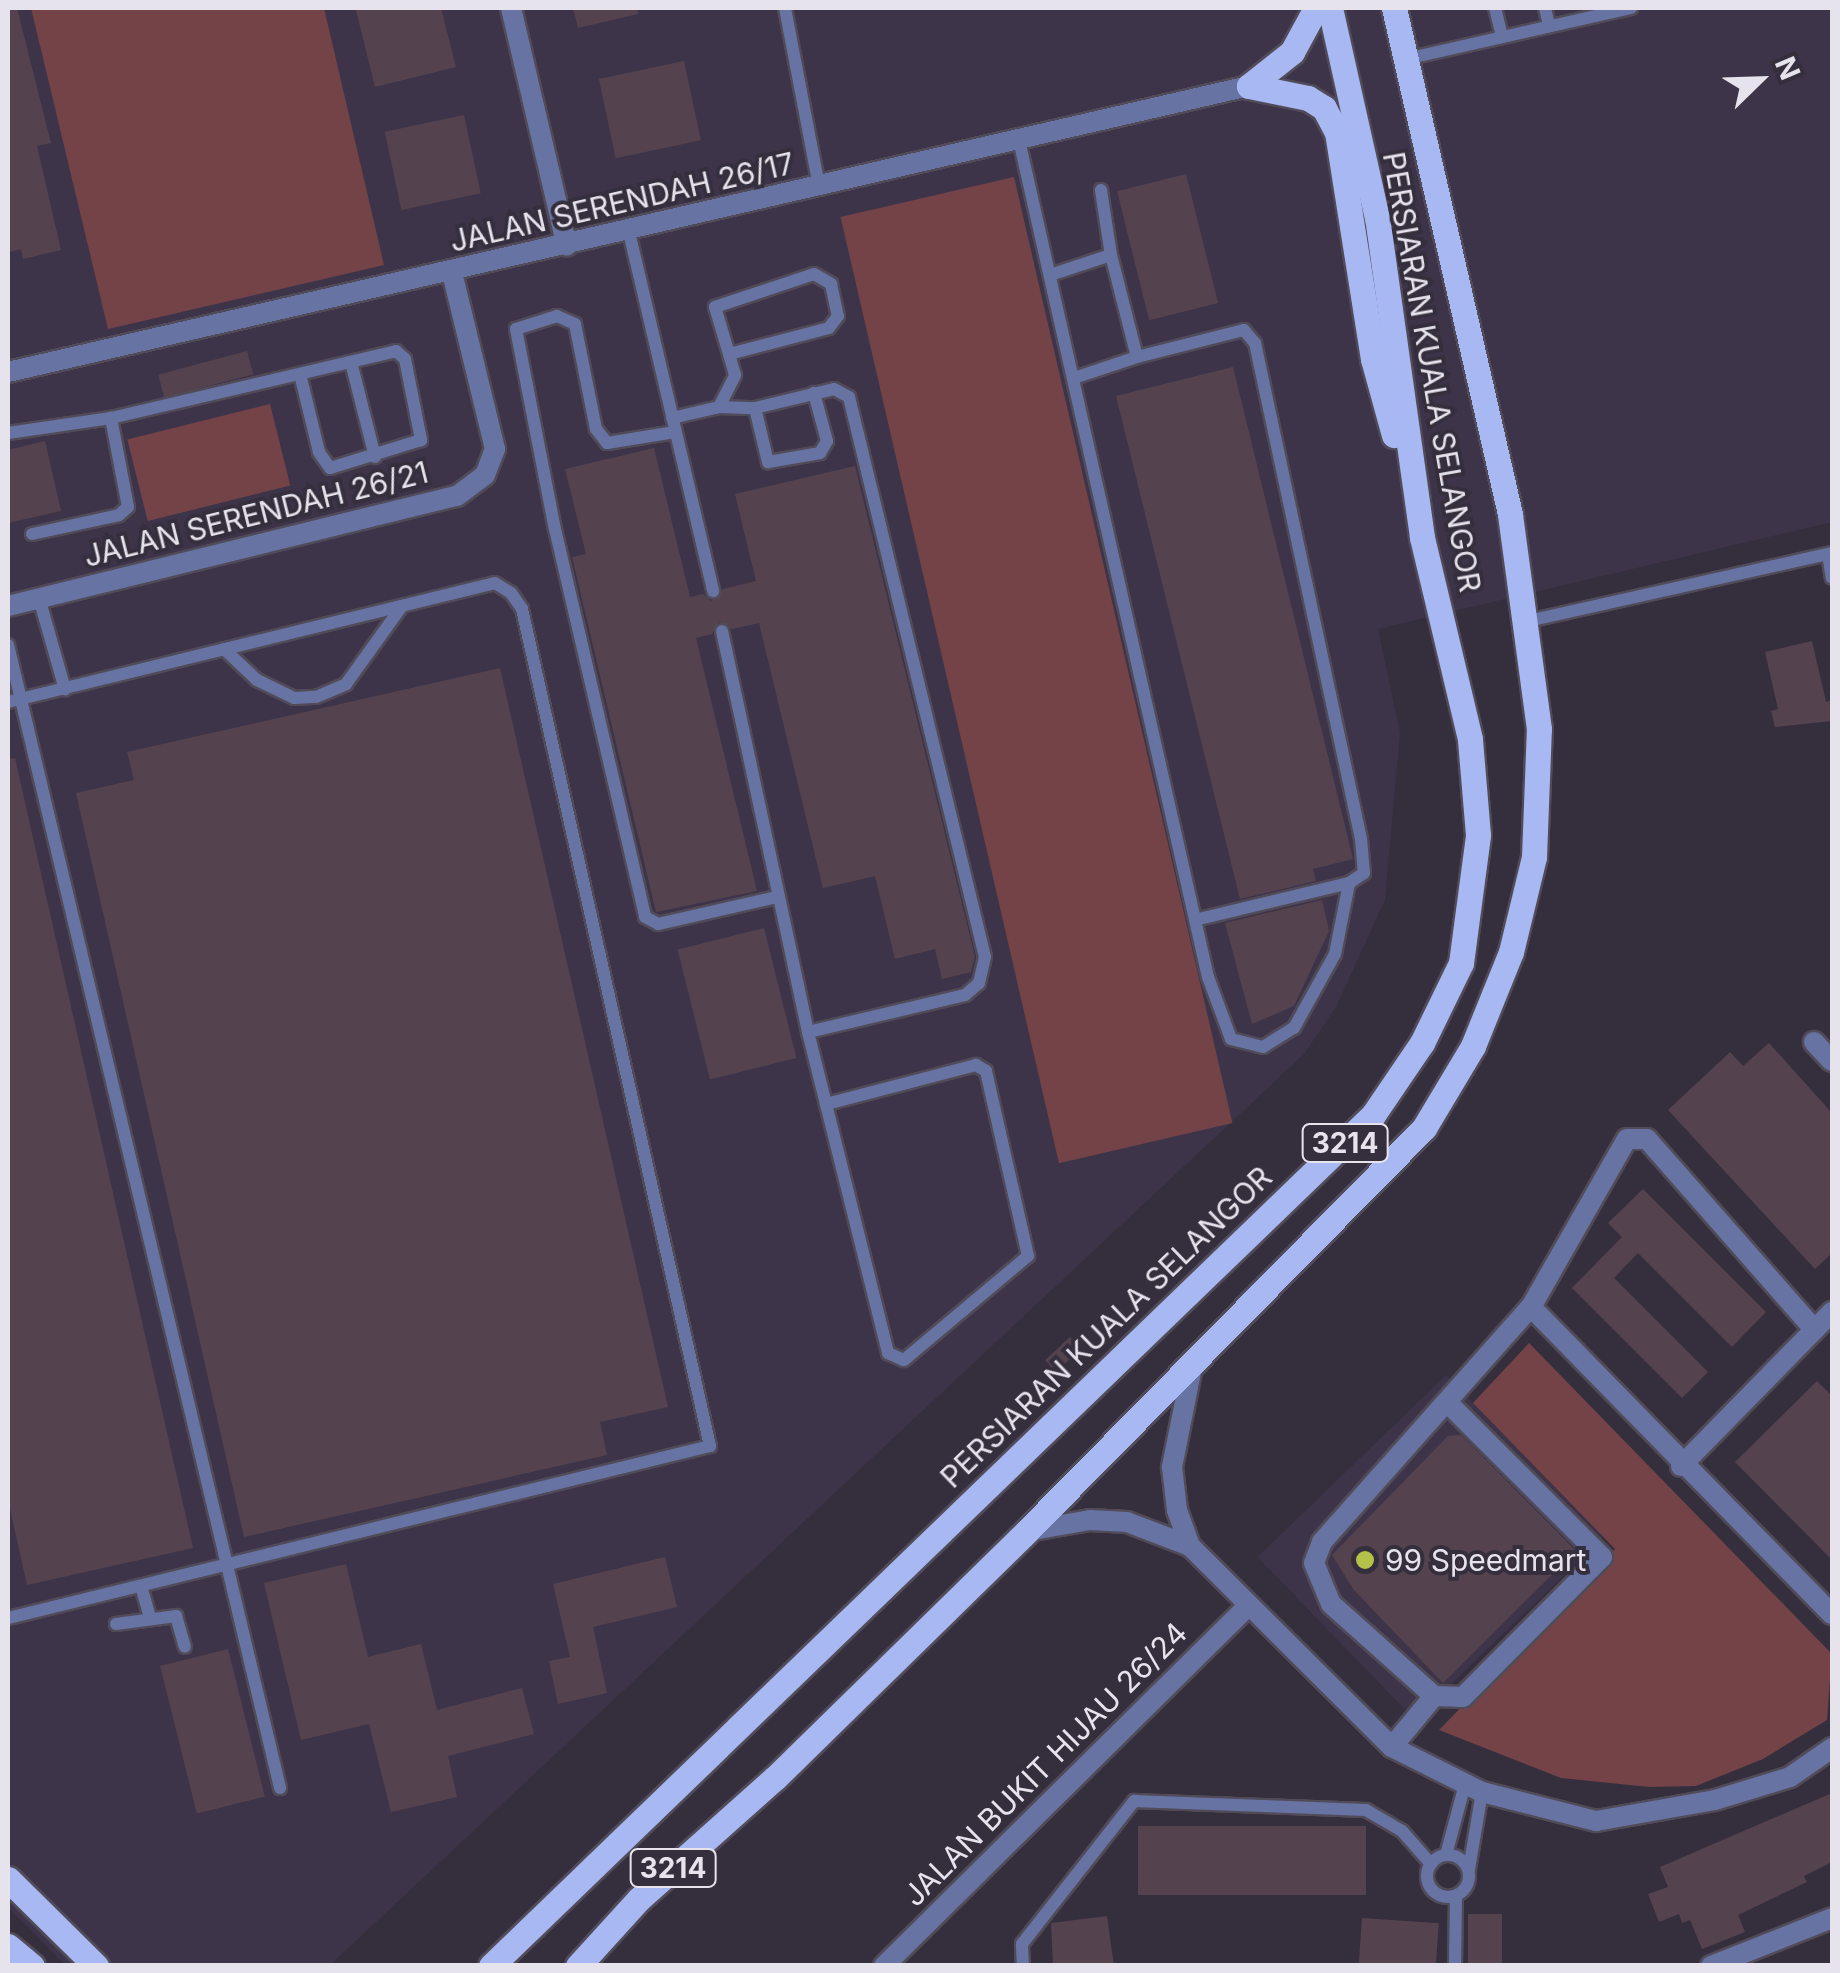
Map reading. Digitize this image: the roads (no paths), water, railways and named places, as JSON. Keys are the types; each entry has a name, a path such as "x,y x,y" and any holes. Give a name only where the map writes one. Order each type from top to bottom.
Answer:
{"main road":[{"path":"1249,86 1292,52 1316,8"},
{"name":"PERSIARAN KUALA SELANGOR","path":"490,1966 1374,1115 1422,1043 1461,963 1478,835 1470,740 1422,537 1377,218 1330,8"},
{"name":"PERSIARAN KUALA SELANGOR","path":"578,1966 638,1899 775,1778 1028,1531 1424,1128 1473,1046 1510,952 1534,857 1539,729 1528,621 1510,514 1394,8"},
{"path":"1249,86 1308,98 1324,108 1336,132 1373,359 1422,537"},
{"path":"8,1879 96,1966"},
{"path":"8,1949 18,1966"},
{"path":"8,1949 32,1966"}],"street":[{"path":"511,8 567,246"},
{"name":"JALAN SERENDAH 26/17","path":"8,372 452,273 1249,86"},
{"name":"JALAN SERENDAH 26/21","path":"8,606 457,496 485,475 495,449 452,273"},
{"path":"1814,1042 1832,1061"},
{"path":"1448,1403 1602,1557 1463,1698 1434,1696 1332,1604 1314,1563 1322,1542 1532,1307 1570,1248 1616,1153 1637,1134 1815,1330"},
{"path":"1532,1307 1682,1466 1832,1614"},
{"path":"1682,1466 1832,1312"},
{"path":"1193,1362 1172,1467 1176,1510 1190,1546 1392,1748 1473,1788 1596,1821 1715,1800 1790,1778 1832,1748"},
{"path":"1028,1531 1090,1520 1127,1522 1190,1546"},
{"name":"JALAN BUKIT HIJAU 26/24","path":"884,1966 1249,1605"},
{"path":"1392,1748 1434,1696"},
{"path":"1712,1966 1832,1918"}],"lane":[{"path":"785,8 819,187"},
{"path":"1495,8 1502,37"},
{"path":"1544,8 1549,26"},
{"path":"1406,59 1631,8"},
{"path":"1018,140 1195,920 1222,1023 1242,1047 1263,1047 1294,1028 1335,954 1349,883"},
{"path":"1101,190 1137,357"},
{"path":"629,232 713,591"},
{"path":"1050,275 1112,255"},
{"path":"719,408 735,374 729,354 716,307 814,274 831,284 838,316 829,328 729,354"},
{"path":"777,897 658,924 645,917 555,529 516,329 556,316 574,324 596,429 607,443 719,408 755,408 834,389 849,397 986,957 979,983 964,995 808,1032"},
{"path":"1074,378 1137,357 1244,330 1256,343 1362,838 1364,873 1349,883 1195,920"},
{"path":"8,433 112,418 396,351 404,359 423,434 416,446 330,468 324,463 300,374"},
{"path":"351,362 375,457"},
{"path":"755,408 768,462 820,453 827,441 814,393"},
{"path":"32,534 119,515 128,507 112,418"},
{"path":"1528,621 1830,554 1832,578"},
{"path":"8,1618 710,1446 522,609 494,583 14,700"},
{"path":"39,598 64,688"},
{"path":"224,650 256,680 294,698 316,697 346,684 402,606"},
{"path":"722,632 808,1032 888,1353 904,1360 1028,1256 986,1071 976,1065 826,1104"},
{"path":"8,645 14,700 280,1788"},
{"path":"141,1586 150,1618"},
{"path":"116,1624 176,1616 185,1646"},
{"path":"1431,1864 1446,1855 1473,1788"},
{"path":"1455,1966 1456,1896 1469,1883 1473,1788"},
{"path":"1022,1966 1022,1944 1134,1801 1366,1810 1402,1831 1431,1864 1431,1890 1456,1896"},
{"path":"1446,1855 1469,1869"}],"place":[{"name":"99 Speedmart","path":"1365,1560"}]}
